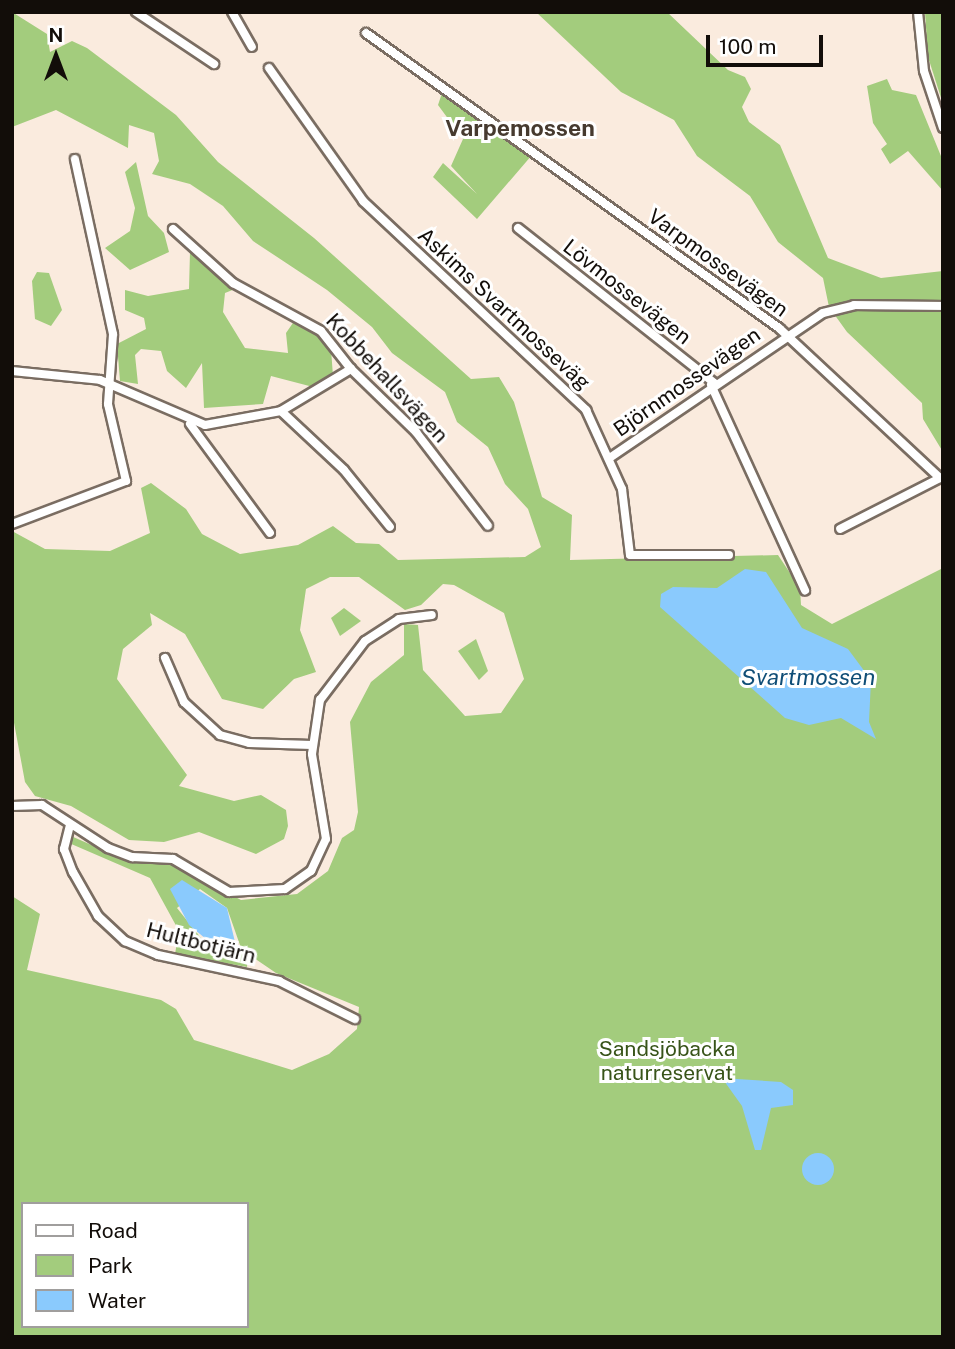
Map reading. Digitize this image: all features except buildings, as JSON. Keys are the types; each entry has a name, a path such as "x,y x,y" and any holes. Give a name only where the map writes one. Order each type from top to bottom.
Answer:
{"street":[{"path":"136,12 214,64"},
{"path":"232,12 252,47"},
{"path":"918,12 924,71 943,128"},
{"name":"Varpmossevägen","path":"366,33 786,334 816,369 940,478 840,529"},
{"name":"Askims Svartmosseväg","path":"269,68 363,201 564,386 592,418 611,457 631,555 729,555"},
{"path":"12,524 125,484 108,383 113,334 75,159"},
{"name":"Lövmossevägen","path":"518,228 712,384 805,590"},
{"name":"Kobbehallsvägen","path":"173,229 239,287 313,324 351,369 416,432 488,526"},
{"name":"Björnmossevägen","path":"611,457 786,334 839,308 943,306"},
{"path":"12,371 108,383 190,424 232,424 281,411 351,369"},
{"path":"281,411 344,470 390,527"},
{"path":"190,424 270,533"},
{"path":"12,806 36,803 70,825 132,857 179,862 229,892 277,892 303,880 325,846 326,817 312,745 320,700 352,652 399,619 432,615"},
{"path":"165,658 184,702 220,734 249,743 312,745"},
{"name":"Hultbotjärn","path":"70,825 64,844 73,872 98,916 125,941 158,955 279,981 355,1019"}],"green space":[{"name":"Sandsjöbacka naturreservat","path":"12,12 47,34 50,52 72,41 87,48 176,115 218,162 314,238 471,379 499,377 514,402 542,497 572,515 570,560 778,555 800,588 801,605 832,624 943,568 943,1337 12,1337 12,896 40,914 27,970 161,1000 176,1009 194,1040 292,1070 329,1054 357,1029 359,1007 276,973 248,954 247,967 175,954 179,931 150,878 69,843 71,836 128,861 174,865 241,900 297,894 328,871 342,838 354,830 358,812 350,722 371,682 404,655 404,624 418,625 423,670 465,716 501,713 524,679 504,613 454,585 443,584 421,605 405,610 359,577 330,577 306,589 300,630 316,672 294,679 263,709 222,699 185,634 150,613 152,625 123,649 117,679 187,775 179,786 234,801 261,795 286,810 288,826 284,839 256,854 199,832 164,842 129,840 71,806 35,796 25,782 12,712 12,531 45,549 110,551 150,533 141,488 151,483 186,509 202,534 240,554 298,545 333,526 356,543 379,544 398,560 525,557 541,547 528,509 505,484 488,447 457,422 445,392 392,353 372,327 327,290 253,241 223,206 190,184 152,174 159,161 154,133 129,125 128,148 56,110 12,127","holes":["200,889 227,908 241,948 228,955 201,938 177,908"]},
{"path":"536,12 667,12 728,70 745,77 751,89 742,107 749,122 780,145 828,258 881,278 943,271 943,452 923,419 922,403 847,332 829,307 823,278 778,242 750,196 697,156 674,120 621,92"},
{"path":"925,12 943,12 943,104 928,57"},
{"path":"887,79 892,90 916,95 943,161 943,191 908,151 890,164 881,149 887,144 873,123 867,86"},
{"path":"444,87 532,155 477,219 433,177 443,163 477,194 451,166 463,139 438,105"},
{"path":"136,162 148,216 164,233 169,252 130,270 105,248 130,231 135,208 125,172"},
{"path":"190,252 235,289 225,293 223,312 245,348 288,353 286,333 295,320 313,328 331,349 333,376 317,388 271,376 263,404 204,408 202,363 186,388 167,371 161,351 141,349 135,355 138,384 120,381 117,344 146,329 144,318 125,310 125,290 148,296 189,289"},
{"path":"37,272 49,273 62,310 51,326 35,319 32,281"},
{"path":"344,608 361,621 340,636 331,618"},
{"path":"476,639 488,671 479,680 458,651"}],"water":[{"name":"Svartmossen","path":"745,569 766,572 802,628 848,649 871,680 869,722 876,739 841,718 809,725 785,718 660,607 661,594 673,587 717,588"},
{"path":"182,880 227,908 238,955 217,948 189,925 170,889"},
{"path":"722,1078 781,1082 793,1090 793,1105 771,1108 761,1150 755,1150 742,1106"},
{"path":"818,1153 829,1158 834,1169 829,1180 818,1185 807,1180 802,1169 807,1158"}],"district":[{"name":"Varpemossen","path":"520,128"}]}
